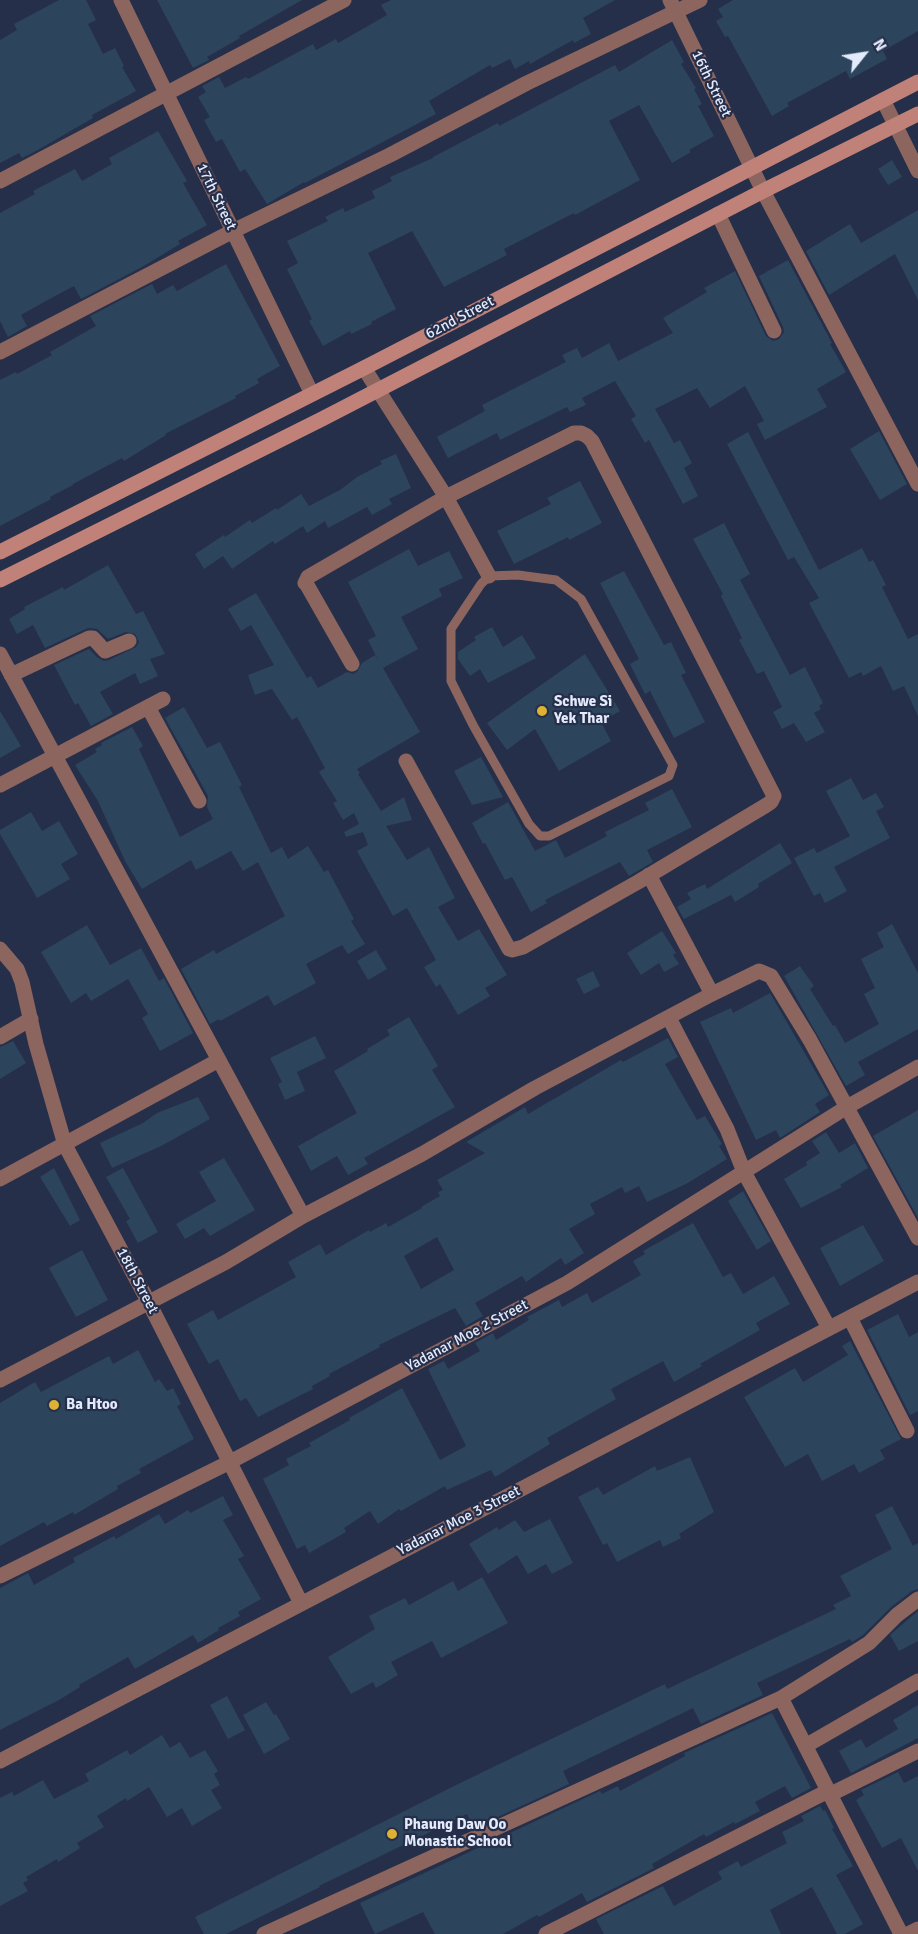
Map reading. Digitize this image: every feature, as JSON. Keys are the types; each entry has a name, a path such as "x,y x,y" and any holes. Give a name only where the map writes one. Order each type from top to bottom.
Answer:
{"main road":[{"name":"62nd Street","path":"0,552 364,368 918,82"},
{"name":"62nd Street","path":"0,580 918,114"}],"street":[{"name":"17th Street","path":"121,0 312,394"},
{"path":"0,181 344,0"},
{"path":"0,352 233,231 390,155 673,6 700,0"},
{"name":"16th Street","path":"673,6 763,191 918,484"},
{"path":"883,100 918,171"},
{"path":"718,214 774,331"},
{"path":"364,368 446,497 489,576"},
{"path":"352,664 306,580 446,497 574,433 587,436 592,441 774,796 765,806 649,875 523,947 512,950 509,949 406,761"},
{"path":"11,675 89,638 93,638 105,651 129,641"},
{"path":"0,654 303,1216"},
{"path":"0,785 164,699"},
{"path":"148,707 199,801"},
{"path":"649,875 712,994"},
{"name":"18th Street","path":"0,950 17,969 22,982 39,1054 65,1144 301,1604"},
{"path":"0,1380 226,1262 303,1216 422,1154 535,1088 759,971 771,976 810,1040 918,1238"},
{"path":"669,1018 727,1129 744,1172 829,1328"},
{"path":"0,1037 31,1019"},
{"path":"0,1179 219,1060"},
{"name":"Yadanar Moe 2 Street","path":"0,1576 228,1463 567,1283 847,1107 918,1067"},
{"name":"Yadanar Moe 3 Street","path":"0,1761 918,1282"},
{"path":"850,1317 907,1431"},
{"path":"264,1934 781,1698 869,1643 918,1599"},
{"path":"807,1745 918,1681"},
{"path":"781,1698 807,1745 901,1934"},
{"path":"546,1934 830,1792 918,1751"},
{"path":"908,1934 918,1929"}],"lane":[{"path":"518,575 556,580 581,599 673,765 669,776 549,836 540,836 529,824 451,681 451,629 481,584 489,576 518,575"}],"building":[{"path":"59,0 86,0 96,20 88,24 103,54 115,48 124,66 122,67 136,91 92,115 93,118 36,151 22,158 19,153 0,163 0,40 17,30 14,24"},
{"path":"157,0 302,0 239,36 240,38 207,57 209,60 193,68"},
{"path":"391,0 615,0 583,18 591,34 574,43 573,40 530,64 529,61 515,69 510,59 492,68 490,65 429,101 436,114 304,182 267,204 245,169 240,172 222,139 216,142 204,120 210,117 198,97 206,92 202,86 219,77 225,88 246,77 248,79 313,44 316,50 336,39 338,43 387,15 381,5"},
{"path":"733,0 918,0 918,31 883,51 887,59 850,79 846,71 787,103 789,106 772,116 728,36 725,37 716,21 723,17 718,9"},
{"path":"672,40 684,62 681,64 696,88 694,89 702,104 698,106 714,136 672,163 639,105 609,121 640,180 575,215 574,213 504,249 507,255 444,287 412,231 368,253 396,309 371,322 372,324 351,334 350,331 323,346 309,321 312,319 287,269 298,263 287,241 328,221 325,217 343,208 345,212 375,198 372,191 392,181 390,177 433,158 498,123 499,126 615,65 619,72"},
{"path":"158,131 187,181 183,183 207,225 178,241 180,244 142,267 81,299 74,286 44,302 21,315 27,326 8,337 0,321 0,213 35,194 33,191 75,169 82,181 112,164 109,158"},
{"path":"892,160 902,177 888,185 878,169"},
{"path":"918,210 918,300 895,254 829,295 806,251 850,224 861,243"},
{"path":"788,260 846,372 817,389 827,407 765,440 757,424 764,421 745,386 710,408 697,388 655,409 674,443 680,440 692,463 684,468 698,496 683,504 649,440 645,443 631,419 636,416 615,381 582,398 586,405 570,412 567,407 500,440 497,433 448,458 437,437 485,411 482,405 566,362 562,355 577,348 582,358 609,343 618,361 673,333 663,318 707,292 704,288 735,271 766,336 773,341 779,339 784,332 783,327 759,276"},
{"path":"226,264 280,366 257,379 259,383 235,396 236,398 165,434 124,461 122,458 0,526 0,380 16,372 17,374 52,355 50,352 96,326 90,316 152,284 157,294 173,285 177,291"},
{"path":"879,431 907,484 880,500 850,449"},
{"path":"748,432 819,570 862,548 869,562 873,560 886,585 882,587 908,639 918,634 918,716 904,686 893,691 881,666 863,676 861,672 849,678 809,603 819,598 794,557 788,560 727,444"},
{"path":"396,454 411,488 389,499 392,504 372,515 367,507 328,528 325,521 307,533 303,526 275,544 273,541 232,569 223,556 204,569 195,554 250,520 252,523 301,494 309,506 382,464 380,461"},
{"path":"580,481 602,523 514,564 497,531 551,504 547,498"},
{"path":"724,523 750,574 740,580 790,675 805,667 823,703 819,706 821,709 814,713 825,732 806,742 794,723 782,729 773,712 782,707 764,671 757,674 739,640 742,638 721,596 723,594 693,539"},
{"path":"409,549 418,566 449,551 463,578 439,589 442,596 401,617 418,649 383,668 420,732 357,769 381,811 404,797 412,820 386,826 407,860 429,847 455,898 438,907 458,941 479,929 507,975 485,988 490,996 458,1015 440,984 436,987 424,967 436,960 407,908 393,916 357,851 368,845 363,832 346,837 344,832 359,824 354,813 343,820 333,803 337,801 319,772 325,768 297,717 292,720 272,689 255,695 248,675 274,665 251,625 241,631 228,609 256,593 307,678 311,676 318,688 347,672 353,674 357,672 362,663 375,655 379,662 368,640 376,636 348,582"},
{"path":"108,565 136,614 143,611 165,654 150,659 158,676 140,684 135,673 100,692 113,714 91,726 78,703 75,705 54,665 89,649 98,658 104,661 109,660 136,647 139,642 135,634 126,632 108,639 97,629 88,628 45,648 33,625 17,634 9,619 25,609 24,607 63,587 64,590"},
{"path":"624,571 664,645 671,642 686,673 681,675 705,722 674,738 650,691 645,694 630,664 639,659 600,583"},
{"path":"492,627 503,647 522,635 536,658 488,683 480,669 470,676 458,659 458,652 476,640 474,637"},
{"path":"585,654 620,711 601,722 611,741 559,771 535,729 507,750 487,723"},
{"path":"184,707 207,748 220,742 242,785 239,787 271,853 282,847 288,859 308,846 324,872 328,870 354,919 351,921 365,944 348,954 342,945 306,964 316,983 274,1006 268,995 210,1024 181,969 214,950 216,954 285,916 258,862 243,871 231,851 196,870 191,860 142,889 125,861 98,801 75,765 97,752 95,749 102,745 101,743 132,727 143,746 139,749 180,837 213,819 207,807 208,796 165,718"},
{"path":"0,711 21,746 0,758"},
{"path":"481,757 503,797 472,805 454,771"},
{"path":"851,778 863,800 876,793 884,807 876,811 890,838 834,867 847,891 825,903 820,893 814,896 794,858 814,848 817,853 850,836 826,791"},
{"path":"672,789 692,827 647,850 653,862 629,876 620,862 545,900 547,903 531,912 512,877 505,880 472,823 508,802 535,851 556,840 565,858 607,836 605,832 649,810 645,803"},
{"path":"31,812 42,831 59,821 78,854 61,864 70,879 37,898 0,834 0,830"},
{"path":"780,843 792,863 758,884 759,887 735,902 731,895 684,919 677,907 691,899 687,893 705,884 707,889"},
{"path":"892,924 918,973 918,1029 858,1062 865,1075 846,1086 784,976 800,966 814,986 810,989 845,1043 879,1024 864,994 875,988 861,959 884,947 877,933"},
{"path":"87,925 110,965 141,948 159,981 164,978 193,1033 160,1051 142,1018 148,1014 128,979 91,1001 86,993 71,1003 41,952"},
{"path":"662,931 676,953 673,955 679,964 664,972 659,963 641,975 627,953"},
{"path":"376,950 387,969 368,980 357,961"},
{"path":"593,971 600,986 584,994 576,979"},
{"path":"770,993 829,1095 815,1104 820,1112 780,1138 776,1130 756,1140 700,1022 731,1008 733,1013"},
{"path":"409,1017 438,1066 432,1070 455,1107 364,1158 368,1164 348,1175 337,1156 311,1171 298,1146 357,1113 334,1071 368,1051 367,1049 390,1035 387,1030"},
{"path":"315,1036 326,1058 297,1072 305,1091 285,1100 278,1084 282,1082 270,1058"},
{"path":"668,1038 678,1057 665,1064 697,1120 705,1116 722,1144 719,1146 727,1159 686,1184 647,1202 639,1186 625,1193 622,1187 590,1204 595,1214 569,1229 584,1253 565,1265 561,1258 526,1282 522,1276 475,1303 483,1316 466,1326 455,1308 379,1345 380,1347 329,1374 330,1376 312,1386 313,1389 258,1417 246,1398 240,1401 218,1359 209,1364 187,1324 213,1310 218,1320 296,1277 288,1262 320,1244 326,1255 369,1230 370,1232 386,1223 388,1227 422,1208 440,1196 438,1192 443,1190 437,1180 485,1153 466,1142 525,1107 528,1114 621,1060 623,1062","holes":["437,1237 454,1270 421,1289 404,1256"]},
{"path":"13,1041 26,1063 0,1079 0,1047"},
{"path":"198,1097 210,1119 161,1146 112,1168 100,1143 143,1123 157,1113"},
{"path":"918,1110 918,1218 873,1136"},
{"path":"826,1132 839,1153 855,1143 868,1168 840,1185 842,1187 801,1208 784,1179 807,1165 806,1162 820,1153 812,1141"},
{"path":"224,1158 255,1210 210,1236 204,1228 185,1239 176,1224 216,1201 199,1172"},
{"path":"54,1168 80,1220 70,1226 40,1177"},
{"path":"123,1168 158,1232 138,1243 126,1221 130,1219 106,1177"},
{"path":"743,1191 771,1241 757,1250 728,1201"},
{"path":"693,1223 723,1277 731,1273 743,1294 774,1276 790,1304 756,1323 760,1330 700,1364 702,1366 674,1382 663,1361 611,1389 616,1399 547,1438 550,1444 495,1477 491,1470 447,1490 445,1486 401,1511 399,1509 378,1524 370,1511 344,1528 346,1532 309,1553 305,1545 297,1549 263,1479 289,1465 286,1459 311,1446 309,1443 350,1420 349,1418 402,1388 440,1460 466,1446 428,1369 444,1361 448,1369 480,1351 475,1343 493,1333 496,1340 529,1320 527,1317 559,1300 562,1307 587,1293 592,1303 641,1275 633,1261 645,1254 643,1251"},
{"path":"863,1225 884,1261 840,1286 820,1248"},
{"path":"82,1250 108,1300 76,1317 49,1268"},
{"path":"898,1314 909,1337 918,1332 918,1411 910,1415 867,1330"},
{"path":"850,1341 901,1439 880,1450 885,1459 859,1473 854,1464 822,1481 808,1454 785,1467 744,1397 795,1368 803,1382 848,1355 842,1346"},
{"path":"138,1350 155,1382 159,1379 167,1391 173,1388 181,1404 177,1406 194,1439 139,1469 141,1473 74,1515 73,1512 47,1526 44,1522 0,1546 0,1403 35,1382 41,1392 109,1356 113,1364"},
{"path":"690,1457 714,1512 679,1534 681,1538 663,1547 660,1540 617,1562 607,1543 603,1545 578,1497 598,1487 603,1495 655,1466 657,1471"},
{"path":"223,1496 233,1515 223,1520 244,1556 238,1559 261,1599 238,1612 240,1616 218,1628 219,1630 198,1643 193,1635 135,1669 128,1657 79,1685 80,1687 59,1700 0,1730 0,1588 28,1573 34,1585 75,1562 73,1558 114,1536 116,1539 159,1514 165,1524 188,1510 190,1513"},
{"path":"892,1506 913,1546 918,1543 918,1589 891,1607 863,1635 852,1642 850,1639 757,1683 763,1695 701,1724 693,1708 563,1771 569,1784 474,1828 467,1814 226,1934 204,1934 195,1917 454,1786 665,1684 667,1689 836,1609 833,1605 851,1596 840,1576 892,1549 875,1515"},
{"path":"550,1519 573,1563 552,1574 546,1564 528,1574 517,1555 488,1574 469,1544 497,1527 499,1530 515,1520 524,1532"},
{"path":"482,1577 508,1623 441,1658 432,1641 391,1662 398,1675 376,1688 373,1682 351,1694 328,1657 375,1629 369,1616 405,1598 409,1605 453,1581 458,1591"},
{"path":"918,1611 918,1641 899,1651 890,1635"},
{"path":"227,1696 245,1730 228,1739 210,1705"},
{"path":"266,1702 274,1715 276,1714 290,1739 264,1754 243,1715"},
{"path":"918,1705 918,1738 851,1773 839,1751 861,1739 866,1748 898,1729 893,1720"},
{"path":"772,1713 811,1788 792,1798 785,1786 755,1802 760,1811 706,1837 704,1834 652,1864 654,1868 587,1902 582,1893 503,1934 435,1934 423,1912 375,1934 360,1903 600,1791 602,1794 618,1786 620,1791 685,1756 684,1753"},
{"path":"162,1735 170,1748 180,1742 190,1758 205,1750 218,1771 214,1774 220,1785 211,1790 222,1808 192,1826 182,1808 167,1817 149,1787 97,1816 104,1827 77,1843 80,1848 58,1862 57,1859 26,1877 28,1880 23,1883 28,1891 0,1906 0,1798 12,1792 14,1796 43,1780 54,1799 89,1781 85,1774 127,1750 130,1755"},
{"path":"898,1772 904,1783 918,1776 918,1871 901,1838 882,1848 856,1800 864,1795 861,1790"},
{"path":"820,1806 823,1811 825,1810 834,1828 832,1829 853,1866 836,1875 863,1924 845,1934 837,1934 812,1887 770,1910 781,1934 604,1934 596,1919 663,1886 674,1906 722,1879 718,1872 738,1861 741,1867 787,1843 782,1832 804,1821 801,1816"}],"place":[{"name":"Schwe Si Yek Thar","path":"542,711"},
{"name":"Ba Htoo","path":"54,1405"},
{"name":"Phaung Daw Oo Monastic School","path":"392,1834"}]}
